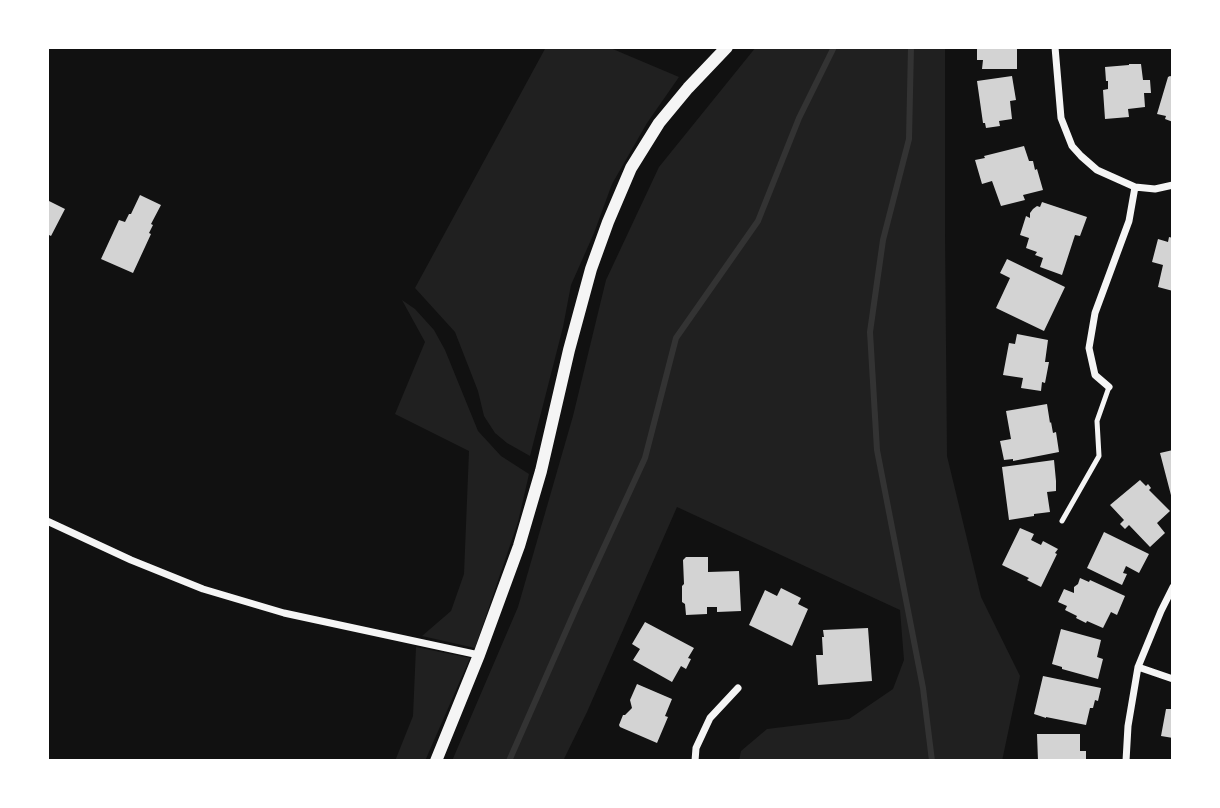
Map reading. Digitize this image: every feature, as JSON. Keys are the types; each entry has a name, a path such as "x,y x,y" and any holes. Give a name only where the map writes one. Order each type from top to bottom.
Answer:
{"street":[{"path":"436,761 519,546 541,471 575,327 591,269 608,222 631,168 659,123 727,47"},
{"path":"1055,47 1061,118 1072,146 1097,170 1135,187 1155,189 1173,185"},
{"path":"1109,387 1095,375 1089,348 1096,313 1129,220 1135,187"},
{"path":"47,521 131,560 203,589 284,613 479,655"},
{"path":"1126,761 1128,726 1138,667 1173,587"},
{"path":"1138,667 1173,679"},
{"path":"695,761 696,748 710,718 738,688"}],"lane":[{"path":"1062,521 1099,456 1097,421 1109,387"}],"shaded area":[{"path":"546,47 608,47 679,77 647,123 612,184 571,285 530,456 495,433 484,416 478,391 455,332 415,288"},
{"path":"756,47 945,47 947,456 981,597 1020,676 1002,761 739,761 741,751 767,729 849,719 893,689 904,660 900,610 677,507 563,761 452,761 518,607 573,416 606,280 659,167"},
{"path":"402,300 415,309 434,330 478,431 501,456 529,474 518,522 475,648 422,636 451,611 464,574 469,451 395,414 425,342"},
{"path":"416,647 470,658 425,761 395,761 413,716"}],"building":[{"path":"977,47 1017,47 1017,69 982,69 983,60 977,60"},
{"path":"1141,64 1143,80 1150,80 1151,93 1144,93 1145,107 1128,109 1129,117 1105,119 1103,90 1108,89 1108,81 1105,67"},
{"path":"1012,76 1016,100 1010,101 1012,119 999,121 1000,126 986,128 977,81"},
{"path":"1170,76 1173,77 1173,122 1165,119 1166,116 1157,114"},
{"path":"1024,146 1029,161 1033,161 1035,170 1037,169 1043,190 1023,195 1025,200 1001,206 992,181 982,184 975,160"},
{"path":"140,195 161,205 133,273 101,259 119,220 125,222"},
{"path":"47,200 65,209 51,236 47,234"},
{"path":"1042,202 1087,217 1080,236 1075,235 1062,275 1040,267 1043,258 1035,255 1037,252 1026,248 1029,238 1020,235 1026,216 1030,218 1033,209 1040,207"},
{"path":"1169,237 1173,238 1173,291 1158,287 1163,265 1152,262 1158,239 1168,242"},
{"path":"1007,259 1065,287 1044,331 996,308 1010,278 1000,273"},
{"path":"1017,334 1048,340 1045,362 1049,362 1041,391 1021,388 1023,378 1003,375 1009,343 1015,344"},
{"path":"1047,404 1059,452 1013,461 1004,460 1000,441 1011,439 1006,411"},
{"path":"1173,450 1173,498 1172,499 1160,453"},
{"path":"1054,460 1056,491 1047,492 1050,512 1009,520 1002,467"},
{"path":"1140,480 1146,486 1148,484 1151,488 1149,490 1170,511 1157,523 1165,533 1150,547 1129,525 1125,529 1120,524 1124,520 1110,505"},
{"path":"1020,528 1034,534 1031,540 1041,545 1043,541 1058,549 1041,587 1002,565"},
{"path":"1104,532 1149,554 1139,573 1126,566 1123,573 1127,574 1122,585 1087,568"},
{"path":"686,557 708,557 708,572 739,571 741,611 717,612 717,607 707,607 707,614 686,615 685,604 682,602 682,586 683,560"},
{"path":"1080,578 1125,596 1117,615 1111,612 1103,628 1076,618 1077,616 1065,610 1067,606 1058,602 1064,589 1074,593 1074,587"},
{"path":"781,588 801,598 798,604 808,609 792,646 749,625 765,590 777,596"},
{"path":"645,622 694,648 686,669 681,666 672,682 633,660 640,649 632,644"},
{"path":"868,628 872,681 818,685 816,655 823,655 823,630"},
{"path":"1061,629 1101,640 1097,657 1103,659 1098,679 1052,664"},
{"path":"1043,676 1101,688 1098,701 1095,700 1093,708 1090,708 1086,725 1034,714"},
{"path":"637,684 672,699 657,743 619,725 623,715 632,708 630,700"},
{"path":"1166,709 1173,709 1173,738 1161,736"},
{"path":"1037,734 1080,734 1080,751 1086,751 1086,761 1038,761"}],"waterway":[{"path":"509,761 645,458 676,338 758,221 799,118 834,47"},
{"path":"911,47 909,139 883,240 870,332 877,450 923,688 932,761"}]}
